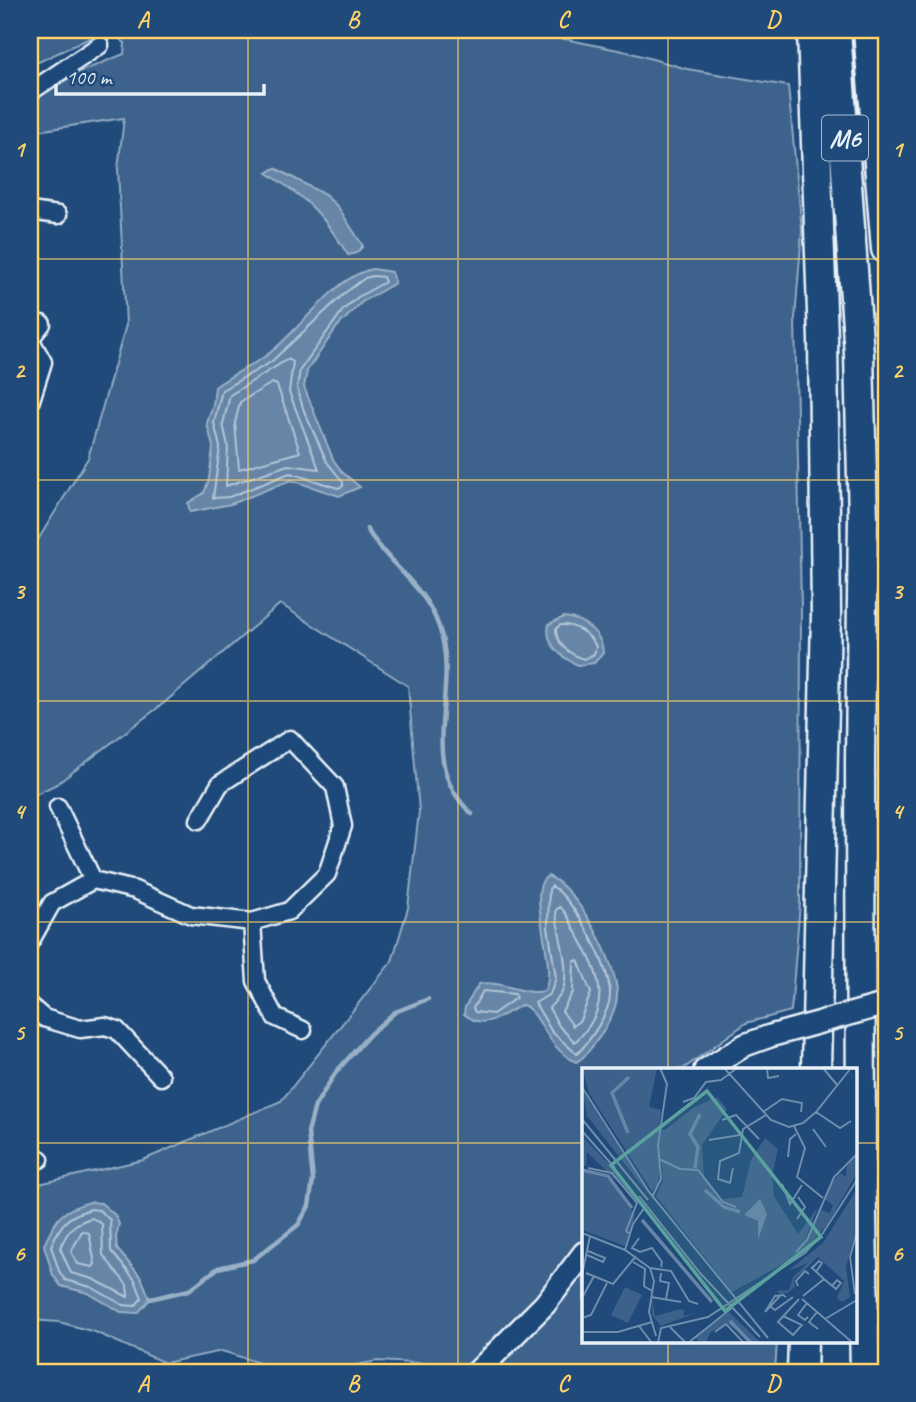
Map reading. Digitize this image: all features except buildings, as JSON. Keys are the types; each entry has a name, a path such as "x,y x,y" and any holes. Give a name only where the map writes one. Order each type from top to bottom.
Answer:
{"highway":[{"path":"811,30 823,339 826,614 816,1068"},
{"name":"M6","path":"836,30 859,354 863,520 860,759 861,1163 865,1372"},
{"name":"M6","path":"868,30 886,249"},
{"path":"857,1372 861,1163"},
{"path":"802,1372 803,1342"}],"street":[{"path":"30,92 100,45"},
{"path":"30,211 58,215"},
{"path":"30,403 43,362 30,339 42,324"},
{"path":"30,942 52,903 93,880 135,890 191,915 252,922 289,911 327,874 343,826 335,787 290,739 220,784 199,820"},
{"path":"58,807 93,880"},
{"path":"252,922 256,981 275,1017 303,1030"},
{"path":"707,1068 745,1045 770,1036 886,1004"},
{"path":"30,1006 44,1018 80,1029 106,1026 117,1030 161,1077"},
{"path":"477,1372 545,1304 582,1254"}],"shaded area":[{"path":"30,30 107,30 30,66"},
{"path":"107,30 521,30 628,52 687,69 788,86 802,231 795,319 801,606 800,903 791,1011 746,1023 684,1068 582,1068 582,1342 777,1342 775,1372 438,1372 433,1364 377,1361 323,1372 287,1372 222,1351 165,1363 95,1332 59,1322 30,1320 30,1186 143,1160 281,1101 392,961 408,908 419,811 408,686 280,604 164,703 57,784 30,797 30,553 88,458 126,325 118,169 124,118 30,132 30,101 82,71 124,54 125,43"}],"water":[{"path":"275,168 325,195 338,207 363,246 356,253 348,255 313,208 267,173"},
{"path":"373,269 391,272 395,283 362,302 337,327 307,371 304,387 333,459 342,472 360,487 339,496 291,480 231,504 190,512 188,503 204,493 209,479 213,447 207,423 215,387 267,355 345,282"},
{"path":"564,617 585,624 600,639 603,653 594,663 578,665 560,654 552,644 549,624"},
{"path":"548,876 559,883 583,910 603,947 616,981 615,1007 609,1020 589,1051 576,1062 557,1048 535,1016 523,1005 487,1021 480,1022 464,1014 465,1007 479,984 544,991 548,980 548,965 539,896 541,884"},
{"path":"90,1202 101,1203 115,1215 119,1224 117,1249 141,1277 150,1299 138,1313 121,1312 88,1293 61,1286 53,1275 44,1245 49,1235 61,1216 72,1208"}],"waterway":[{"path":"367,529 425,599 439,627 445,652 442,725 445,771 455,793 472,814"},
{"path":"150,1299 189,1290 218,1268 253,1260 298,1225 309,1206 313,1180 308,1132 315,1106 336,1072 370,1034 395,1012 428,999"}]}
